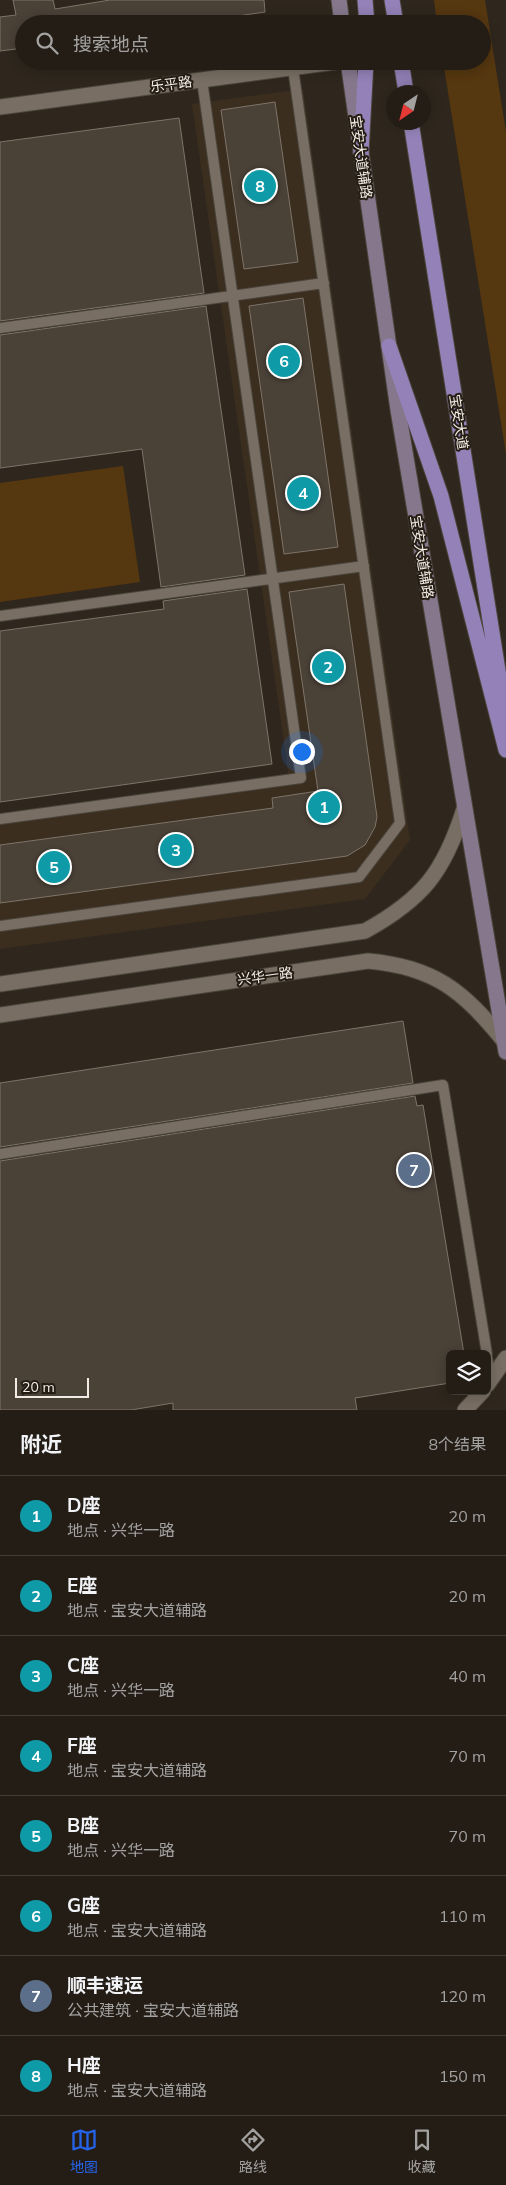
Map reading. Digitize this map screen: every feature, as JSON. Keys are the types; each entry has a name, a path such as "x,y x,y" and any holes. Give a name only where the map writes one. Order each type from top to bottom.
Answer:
{"main road":[{"path":"339,0 341,15"},
{"path":"365,0 366,15"},
{"path":"392,0 394,15"},
{"name":"宝安大道辅路","path":"349,70 389,346 464,810 505,1047"},
{"path":"361,153 366,70"},
{"path":"403,70 405,85"},
{"name":"宝安大道","path":"412,130 506,721"},
{"path":"389,346 441,496 506,750"}],"street":[{"name":"乐平路","path":"0,107 278,70"},
{"path":"0,984 365,931 394,914 419,894 439,869 454,840 464,810"},
{"name":"兴华一路","path":"0,1015 368,961 403,965 433,976 460,993 483,1016 505,1047"},
{"path":"491,1379 506,1358"},
{"path":"465,1410 478,1395"}],"lane":[{"path":"0,926 359,877 400,823 293,70"},
{"path":"0,819 301,778 202,80"},
{"path":"0,328 324,283"},
{"path":"0,616 364,566"},
{"path":"0,1154 443,1085 486,1350"}],"shaded area":[{"path":"434,0 485,0 487,15 436,15"},
{"path":"491,38 506,132 506,454 444,70 491,70"},
{"path":"303,89 410,840 365,899 0,949 0,816 289,777 192,104"},
{"path":"123,466 140,582 0,602 0,483"}],"building":[{"path":"13,0 53,0 55,9 110,0 264,0 265,12 244,15 16,15"},
{"path":"15,15 15,49 0,51 0,17"},
{"path":"275,102 298,262 244,269 221,110"},
{"path":"179,118 204,293 0,321 0,142"},
{"path":"303,298 338,547 284,554 249,306"},
{"path":"206,306 245,575 161,587 142,449 0,468 0,335"},
{"path":"344,584 377,817 375,827 365,845 347,856 0,903 0,845 273,808 272,798 318,791 289,592"},
{"path":"247,589 272,764 0,802 0,631 164,609 163,601"},
{"path":"403,1021 413,1083 0,1147 0,1083"},
{"path":"415,1096 417,1106 423,1105 463,1350 446,1350 446,1384 355,1398 357,1410 173,1410 173,1403 131,1410 0,1410 0,1161"}],"place":[{"name":"H座","path":"260,186"},
{"name":"G座","path":"284,361"},
{"name":"F座","path":"303,493"},
{"name":"E座","path":"328,667"},
{"name":"D座","path":"324,807"},
{"name":"C座","path":"176,850"},
{"name":"B座","path":"54,867"},
{"name":"顺丰速运","path":"414,1170"}]}
